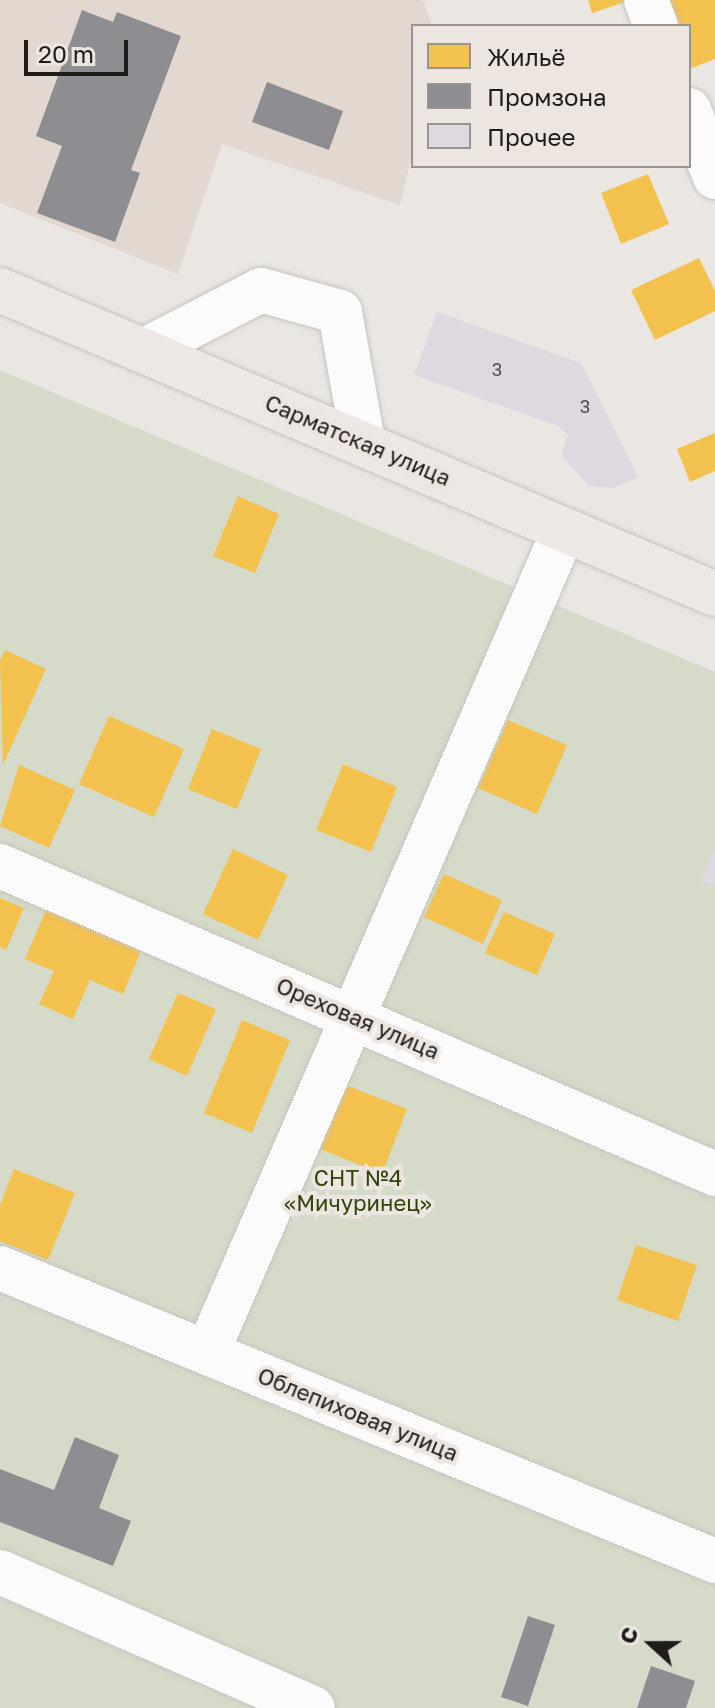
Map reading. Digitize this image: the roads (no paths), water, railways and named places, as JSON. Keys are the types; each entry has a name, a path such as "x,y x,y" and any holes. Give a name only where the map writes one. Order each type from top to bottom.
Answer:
{"main road":[{"name":"Сарматская улица","path":"0,290 715,594"}],"street":[{"path":"646,0 655,24"},
{"path":"691,115 715,177"},
{"path":"145,350 261,290 340,312 363,442"},
{"path":"207,1353 351,1014 564,530"},
{"name":"Ореховая улица","path":"0,866 351,1014 715,1174"},
{"name":"Облепиховая улица","path":"0,1268 715,1561"},
{"path":"0,1572 313,1708"}],"park label":[{"name":"СНТ №4 «Мичуринец»","path":"358,1190"}]}
